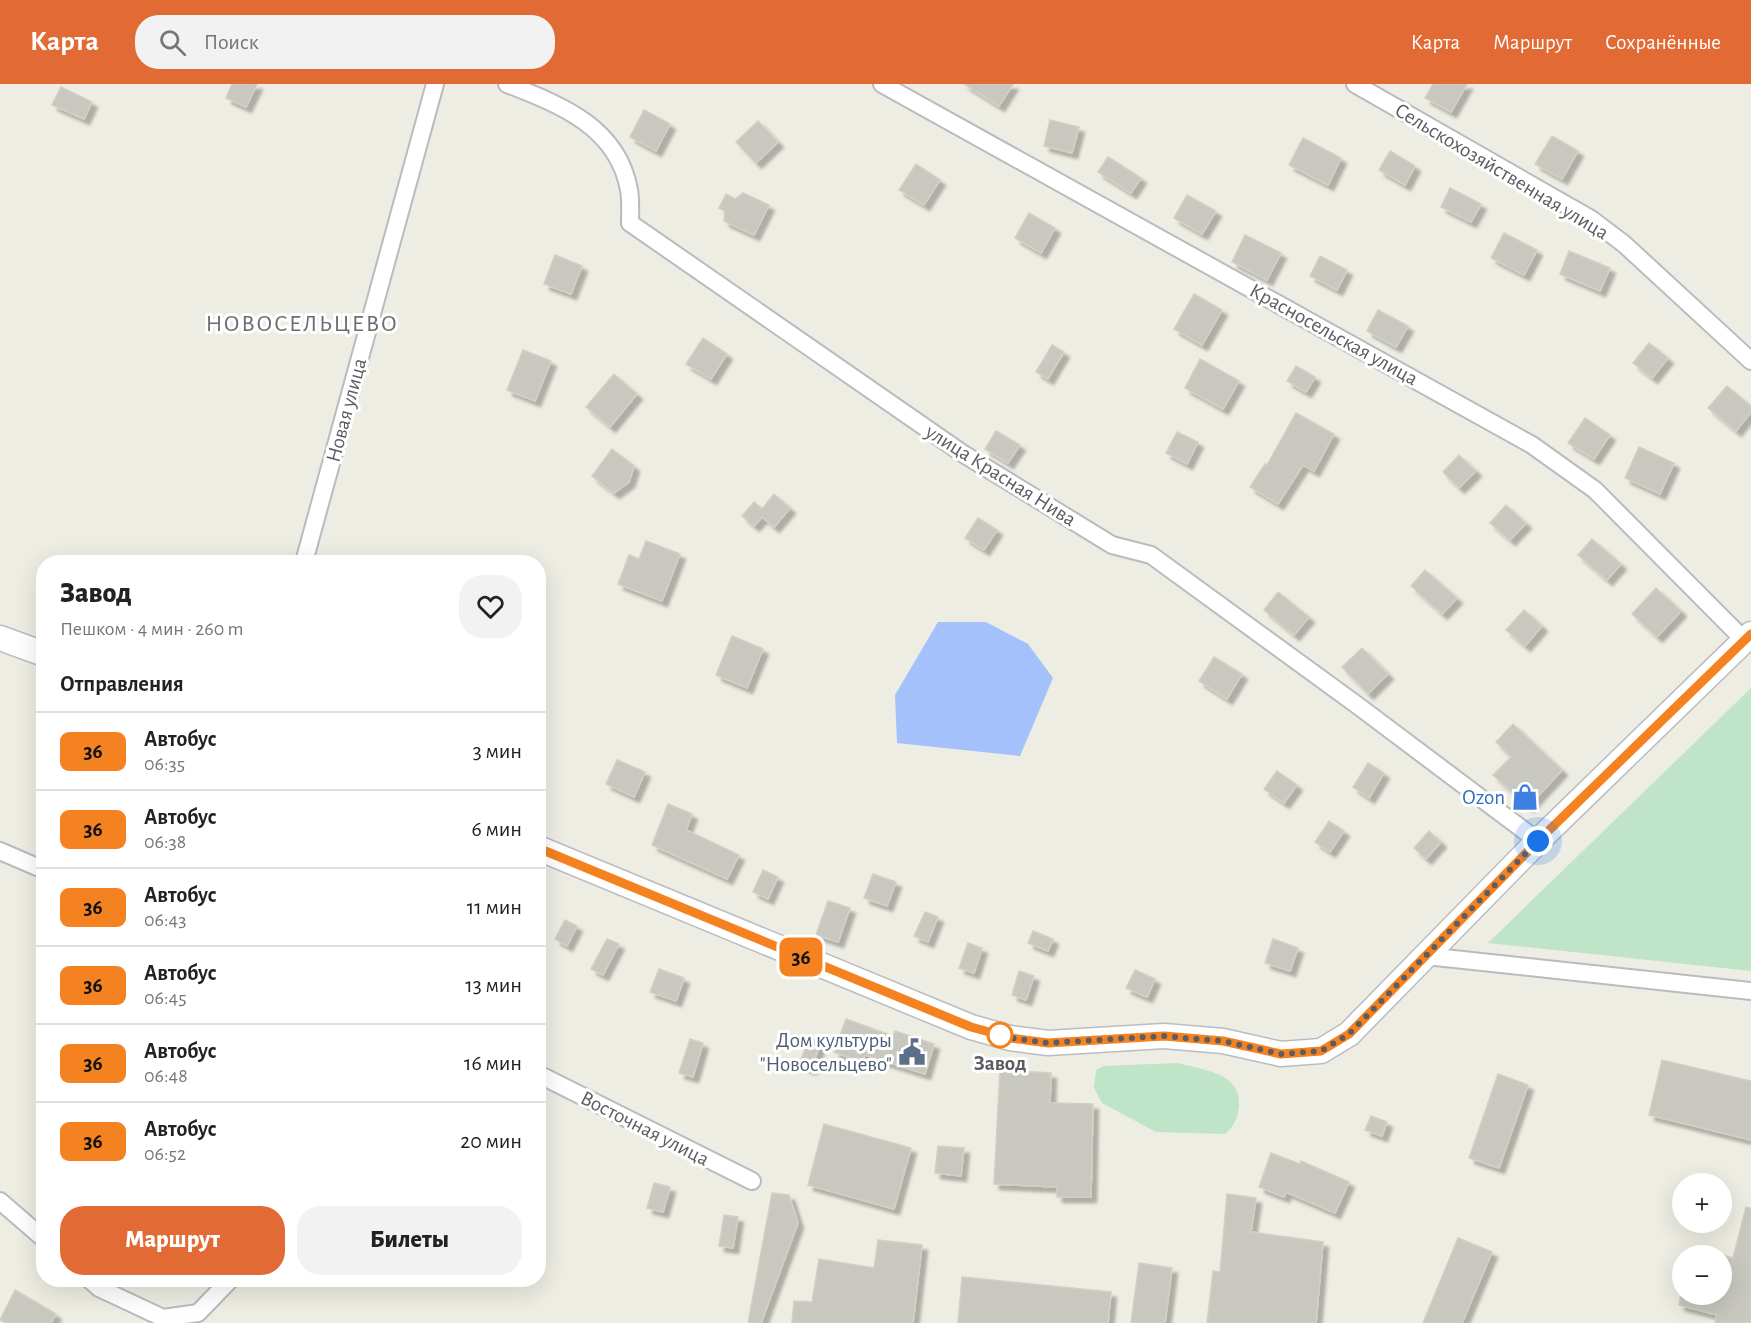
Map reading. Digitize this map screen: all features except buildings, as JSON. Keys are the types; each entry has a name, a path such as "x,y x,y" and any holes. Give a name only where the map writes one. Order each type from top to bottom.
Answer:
{"street":[{"name":"Новая улица","path":"306,555 435,84"},
{"name":"улица Красная Нива","path":"507,84 544,98 593,126 618,157 629,190 630,223 962,453 1112,545 1150,555 1357,705 1538,841"},
{"name":"Красносельская улица","path":"882,84 1532,445 1594,490 1748,637"},
{"name":"Сельскохозяйственная улица","path":"1355,84 1592,219 1624,244 1751,362"},
{"path":"546,851 971,1027 1011,1038 1048,1043 1164,1036 1223,1041 1281,1054 1321,1051 1349,1034 1538,841 1748,637"},
{"path":"0,638 36,651"},
{"path":"0,851 36,867"},
{"path":"1426,956 1751,992"},
{"name":"Восточная улица","path":"546,1078 752,1181"},
{"path":"0,1201 36,1232"},
{"path":"98,1287 163,1318 198,1313 223,1287"}],"green space":[{"path":"1751,688 1751,971 1488,943"},
{"path":"1178,1063 1219,1075 1234,1086 1238,1095 1237,1118 1225,1134 1156,1132 1102,1103 1094,1088 1096,1070 1104,1066"}],"water":[{"path":"938,622 986,622 1028,644 1053,678 1020,756 897,743 895,695"}],"bus line":[{"name":"36","path":"546,851 971,1027 1011,1038 1048,1043 1164,1036 1223,1041 1281,1054 1321,1051 1349,1034 1538,841 1751,634"}],"place":[{"name":"Ozon","path":"1525,797"},
{"name":"Завод","path":"1000,1035"},
{"name":"Дом культуры \"Новосельцево\"","path":"912,1052"}],"district":[{"name":"НОВОСЕЛЬЦЕВО","path":"302,323"}],"route":[{"path":"1000,1035 991,1033 1048,1043 1164,1036 1223,1041 1281,1054 1321,1051 1349,1034 1538,841"}]}
